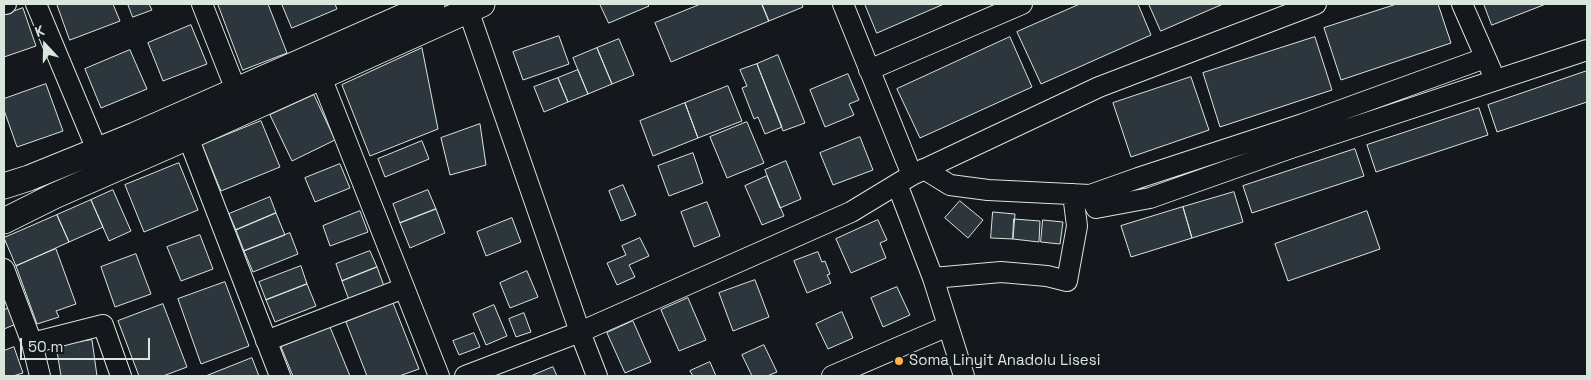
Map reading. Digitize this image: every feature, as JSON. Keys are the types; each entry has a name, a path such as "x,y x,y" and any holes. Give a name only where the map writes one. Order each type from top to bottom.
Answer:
{"main road":[{"path":"4,186 29,178 97,150 432,4"},
{"path":"4,221 54,196 321,77 472,6"}],"street":[{"path":"36,4 97,150"},
{"path":"202,4 236,90"},
{"path":"843,4 911,176 933,278 964,376"},
{"path":"869,70 1022,4"},
{"path":"465,376 580,332 851,212 911,176 1099,87 1316,4"},
{"path":"1462,4 1496,81"},
{"path":"472,6 580,332 597,376"},
{"path":"1081,195 1096,208 1150,198 1291,148 1587,50"},
{"path":"911,176 950,185 988,190 1081,195 1303,124 1485,58"},
{"path":"321,77 439,376"},
{"path":"188,137 280,376"},
{"path":"933,278 1001,272 1047,276 1067,281 1081,195"},
{"path":"4,269 32,343 40,376"},
{"path":"266,342 404,288"},
{"path":"32,343 103,325 121,376"},
{"path":"832,376 948,326"}],"building":[{"path":"57,4 113,4 120,21 70,40"},
{"path":"128,4 149,4 152,10 133,17"},
{"path":"218,4 268,4 287,53 243,70"},
{"path":"282,4 335,4 337,9 292,28"},
{"path":"600,4 647,4 649,6 609,23"},
{"path":"701,4 762,4 769,21 671,62 655,23"},
{"path":"762,4 802,4 803,7 769,21"},
{"path":"865,4 944,4 877,33"},
{"path":"1080,4 1138,4 1151,35 1041,84 1017,32"},
{"path":"1149,4 1223,4 1161,31"},
{"path":"1397,4 1438,4 1451,43 1341,80 1324,28"},
{"path":"1484,4 1546,4 1492,25"},
{"path":"23,8 36,46 4,57 4,15"},
{"path":"191,25 207,64 163,81 148,43"},
{"path":"559,36 569,64 523,80 513,52"},
{"path":"1010,37 1032,87 920,138 897,89"},
{"path":"1315,37 1332,90 1220,127 1203,73"},
{"path":"619,39 634,75 612,84 597,48"},
{"path":"422,48 438,129 370,156 342,85"},
{"path":"597,48 612,84 588,94 573,58"},
{"path":"130,50 147,89 101,108 85,69"},
{"path":"778,55 805,123 783,131 757,64"},
{"path":"757,64 782,127 765,134 758,117 754,119 742,88 747,86 740,70"},
{"path":"578,70 588,94 568,102 558,78"},
{"path":"1587,71 1587,102 1497,132 1488,105"},
{"path":"848,74 859,100 849,104 854,115 825,127 810,90"},
{"path":"1191,77 1209,130 1131,157 1113,103"},
{"path":"558,78 568,102 544,112 534,87"},
{"path":"46,84 63,131 17,147 4,110 4,99"},
{"path":"728,86 742,121 698,138 685,103"},
{"path":"314,95 335,140 292,161 270,115"},
{"path":"685,103 698,138 653,156 640,121"},
{"path":"1479,108 1488,135 1376,172 1367,145"},
{"path":"261,121 280,167 221,191 202,145"},
{"path":"747,122 764,163 727,178 710,137"},
{"path":"480,124 486,165 450,175 441,138"},
{"path":"860,137 873,170 833,185 820,153"},
{"path":"422,141 429,159 385,177 378,159"},
{"path":"1355,149 1364,176 1252,213 1243,186"},
{"path":"693,153 703,183 669,196 658,166"},
{"path":"786,161 801,199 780,208 765,170"},
{"path":"179,163 198,210 144,232 125,185"},
{"path":"340,164 350,188 315,202 305,178"},
{"path":"767,176 784,216 762,225 745,186"},
{"path":"623,185 636,215 621,221 609,191"},
{"path":"113,190 131,231 109,241 91,200"},
{"path":"428,190 436,209 400,223 393,204"},
{"path":"1234,192 1243,222 1192,238 1183,207"},
{"path":"270,197 276,213 236,230 229,214"},
{"path":"91,200 103,227 69,242 57,215"},
{"path":"960,201 983,220 968,238 945,218"},
{"path":"707,202 720,236 694,247 681,212"},
{"path":"1183,207 1192,238 1131,257 1121,226"},
{"path":"436,209 445,233 410,248 400,223"},
{"path":"360,211 368,232 330,246 323,226"},
{"path":"1367,211 1380,249 1288,281 1275,244"},
{"path":"993,212 1015,214 1013,239 991,238"},
{"path":"276,213 285,235 244,251 236,230"},
{"path":"57,215 69,242 16,266 4,238"},
{"path":"512,218 521,242 486,256 477,232"},
{"path":"1014,219 1040,221 1039,242 1013,239"},
{"path":"878,220 887,240 880,243 886,258 851,273 836,239"},
{"path":"1043,220 1063,222 1060,244 1041,242"},
{"path":"290,233 298,254 253,272 244,251"},
{"path":"200,235 213,269 181,281 167,247"},
{"path":"640,238 649,256 629,265 635,277 617,285 607,263 626,255 622,246"},
{"path":"56,249 76,304 56,311 59,317 37,324 16,266"},
{"path":"370,251 377,267 342,281 336,264"},
{"path":"818,252 822,262 825,261 830,274 827,275 831,283 807,293 794,261"},
{"path":"136,254 151,294 115,307 101,267"},
{"path":"301,266 307,284 266,300 259,282"},
{"path":"377,267 384,286 349,300 342,281"},
{"path":"527,271 538,297 510,308 500,283"},
{"path":"755,280 769,317 733,331 719,293"},
{"path":"225,282 249,346 201,364 178,299"},
{"path":"307,284 316,306 275,322 266,300"},
{"path":"897,287 910,315 883,327 871,298"},
{"path":"688,298 706,340 679,351 661,310"},
{"path":"393,303 419,369 399,376 367,376 346,322"},
{"path":"163,304 187,367 163,376 139,376 118,321"},
{"path":"494,305 507,336 486,345 473,314"},
{"path":"15,306 21,322 4,329 4,310"},
{"path":"842,312 853,338 828,349 816,324"},
{"path":"524,313 531,332 516,337 509,319"},
{"path":"633,321 651,362 625,373 607,333"},
{"path":"330,327 350,376 293,376 281,347"},
{"path":"474,333 480,347 459,355 453,341"},
{"path":"92,340 97,376 61,376 56,345"},
{"path":"764,345 777,372 767,376 752,376 742,355"},
{"path":"14,347 23,373 4,376 4,351"},
{"path":"252,358 259,376 206,376"},
{"path":"710,362 716,376 693,376 690,371"},
{"path":"553,367 557,376 531,376"}],"place":[{"name":"Soma Linyit Anadolu Lisesi","path":"899,361"}]}
